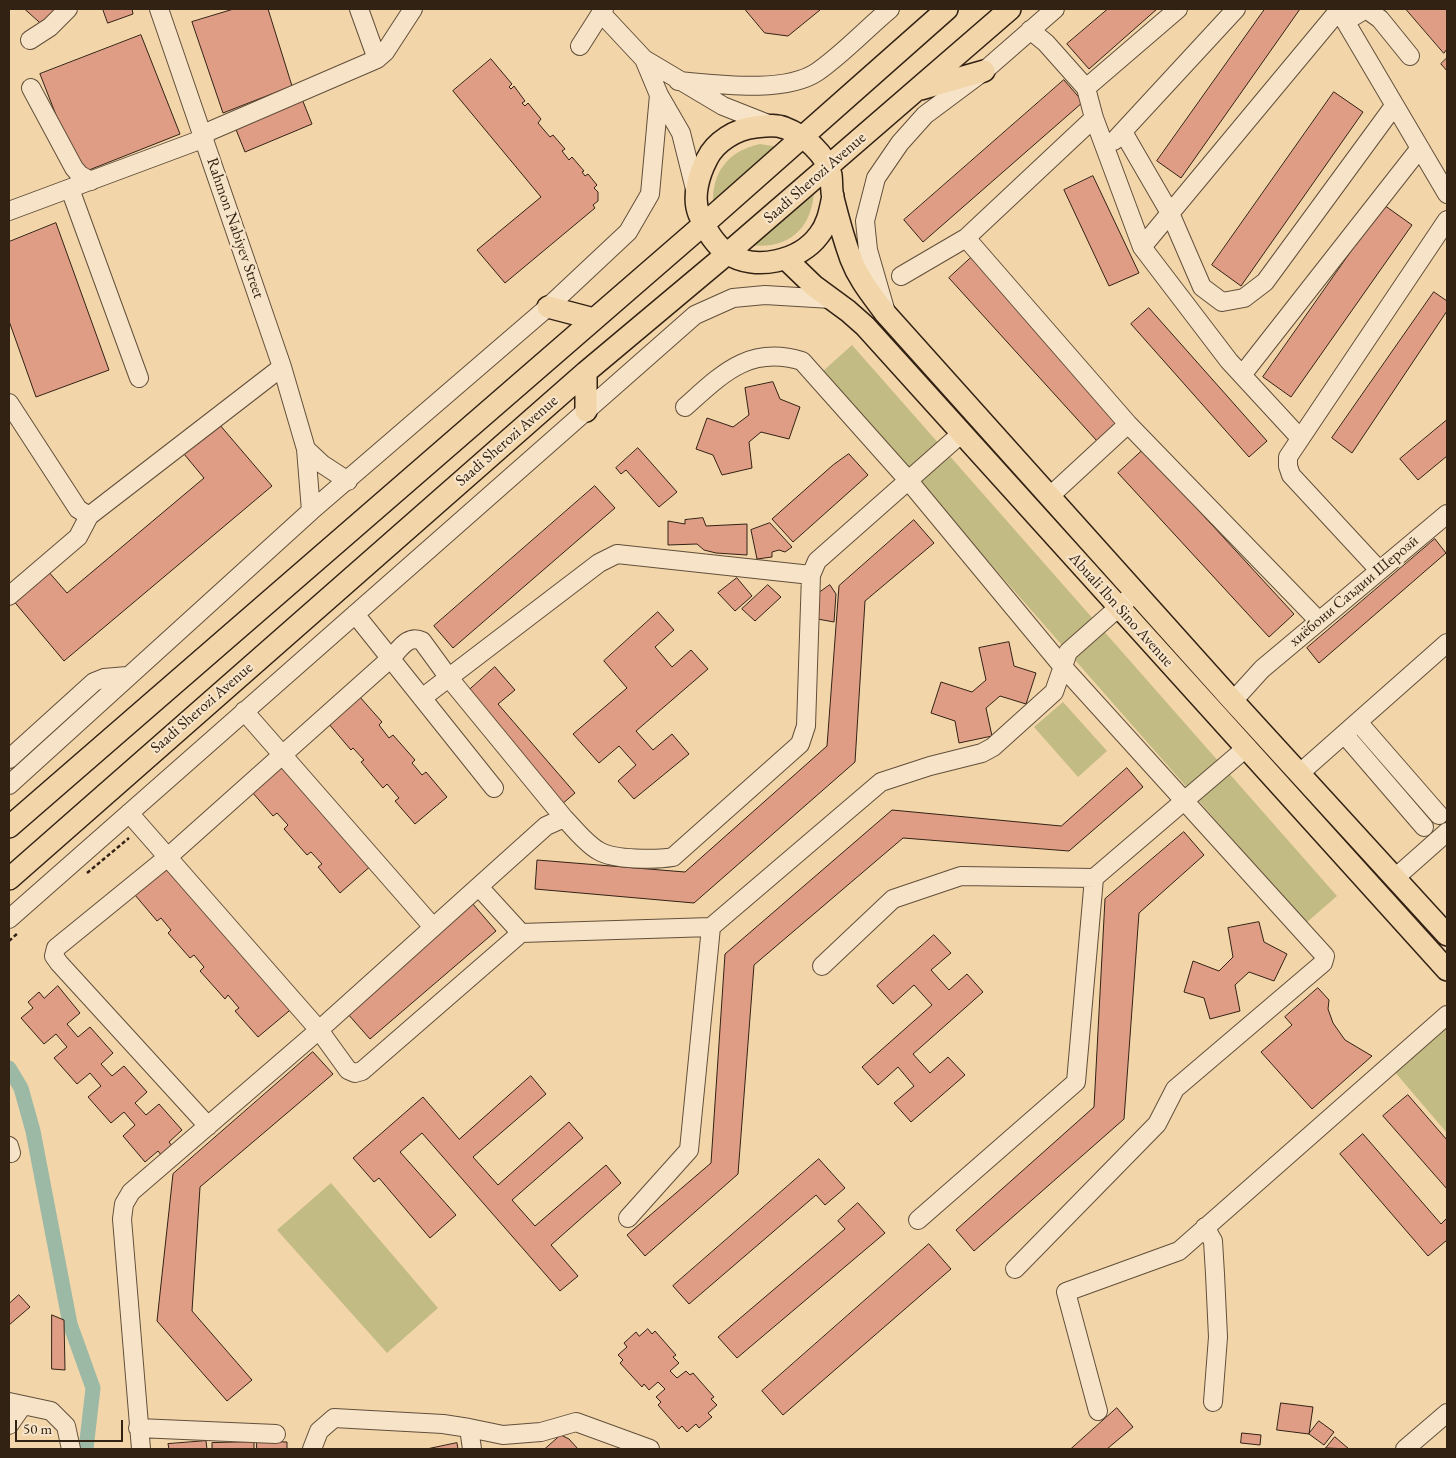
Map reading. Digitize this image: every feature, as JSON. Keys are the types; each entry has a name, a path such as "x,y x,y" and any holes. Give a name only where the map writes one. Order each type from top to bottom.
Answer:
{"main road":[{"path":"9,827 704,224 802,137 926,17 947,9"},
{"name":"Saadi Sherozi Avenue","path":"9,879 586,372 728,254 827,166 1010,9"},
{"path":"914,91 984,71"},
{"path":"771,125 784,128 802,137 815,148 831,175 833,196 829,217 819,235 804,250 786,259 766,263 728,254 710,236 698,211 699,174 710,153 727,137 748,128 771,125"},
{"name":"Abuali Ibn Sino Avenue","path":"833,196 850,258 860,280 887,314 1233,700 1447,935"},
{"name":"Abuali Ibn Sino Avenue","path":"786,259 865,326 1447,970"},
{"path":"548,307 594,320"},
{"path":"586,372 586,410"}],"street":[{"path":"30,40 50,26 68,9"},
{"name":"Rahmon Nabiyev Street","path":"159,9 282,367 306,449 311,511"},
{"path":"359,9 377,59"},
{"path":"9,212 204,136 377,59 385,52 414,9"},
{"path":"678,80 732,85 782,84 816,72 890,9"},
{"path":"887,314 866,236 865,221 876,178 900,143 925,115 984,71 1055,9"},
{"path":"1086,88 1178,9"},
{"path":"1105,151 1236,9"},
{"path":"1142,247 1341,13 1366,9 1380,19 1410,56"},
{"path":"580,46 603,11 644,59 723,106 771,125"},
{"path":"1341,13 1447,194"},
{"path":"1030,30 1046,43 1086,88 1105,151 1142,247 1242,375 1300,438"},
{"path":"644,59 659,95 681,133 697,196"},
{"path":"31,88 74,168 80,175 91,181"},
{"path":"9,785 311,511 548,307 628,232 650,194 659,95"},
{"path":"1123,132 1170,213 1202,287 1222,302 1244,298 1265,282 1394,106"},
{"path":"901,276 966,238 1094,118"},
{"path":"1242,375 1420,148"},
{"path":"70,188 139,378"},
{"path":"1379,570 1291,476 1288,457 1447,220"},
{"path":"966,238 1128,424 1319,620"},
{"path":"9,919 695,314 733,298 765,295 831,299"},
{"path":"686,407 723,374 756,358 782,355 802,361 908,480 1063,667 1325,956 1323,964 1175,1089 1157,1124 1015,1269"},
{"path":"9,596 78,537 89,516 282,367"},
{"path":"9,403 78,509 89,516"},
{"path":"1050,496 1128,424"},
{"path":"208,1126 54,956 56,948 169,856 409,639 416,638 422,641 564,818 596,850 605,854 660,860 673,858 800,744 806,726 811,575 817,561 962,433"},
{"path":"306,449 322,464 348,481"},
{"name":"хиёбони Саъдии Шерозӣ","path":"1233,700 1262,669 1447,514"},
{"path":"422,698 599,563 617,554 811,575"},
{"path":"129,813 169,856 319,1030 348,1070 362,1071 521,933 710,927 881,782 930,766 982,754 993,747 1054,692 1068,652 1136,592"},
{"path":"355,614 494,788"},
{"path":"1300,773 1447,643"},
{"path":"9,759 94,682 104,678 127,676"},
{"path":"244,712 433,927"},
{"path":"1358,722 1439,815"},
{"path":"1344,734 1424,827"},
{"path":"822,966 892,900 961,876 1094,878 1246,748"},
{"path":"141,1449 122,1219 124,1204 132,1192 319,1030 546,826 564,818"},
{"path":"1395,878 1447,832"},
{"path":"918,1220 1076,1082 1094,878"},
{"path":"479,887 521,933"},
{"path":"628,1218 689,1150 710,927"},
{"path":"1098,1412 1066,1292 1179,1250 1447,1015"},
{"path":"1205,1227 1213,1241 1216,1274 1218,1337 1212,1402"},
{"path":"9,1425 16,1404 51,1411 66,1426 71,1449"},
{"path":"1405,1449 1447,1413"},
{"path":"312,1449 319,1431 334,1418 443,1424 503,1435 541,1432 576,1422 650,1449"},
{"path":"138,1428 276,1434"},
{"path":"469,1428 472,1449"},
{"path":"1424,1449 1447,1429"}],"path":[{"path":"84,876 142,827"}],"shaded area":[{"path":"760,144 778,147 713,204 715,182 724,165 739,152"},
{"path":"814,189 813,203 809,215 804,225 796,234 776,244 764,246 750,245"},
{"path":"852,345 1337,896 1306,923 822,372"},
{"path":"1063,702 1107,751 1078,777 1034,727"},
{"path":"1447,1024 1447,1133 1394,1071"},
{"path":"331,1183 438,1308 387,1353 277,1230"}],"building":[{"path":"25,9 58,9 43,25"},
{"path":"103,9 132,9 133,14 108,23"},
{"path":"234,9 268,9 292,86 223,113 192,22"},
{"path":"745,9 820,10 788,36 765,33"},
{"path":"1108,9 1157,9 1089,69 1067,44"},
{"path":"1265,9 1300,9 1181,178 1157,161"},
{"path":"1406,9 1447,9 1447,49 1444,53"},
{"path":"141,35 180,134 79,174 40,74"},
{"path":"1447,58 1447,71 1441,64"},
{"path":"491,59 512,84 509,87 511,89 514,86 525,101 522,103 525,106 528,103 541,119 538,123 550,137 553,135 565,149 562,151 569,160 572,157 584,171 582,172 585,176 588,174 597,185 594,188 598,192 598,201 593,205 595,208 505,283 477,250 541,197 453,91"},
{"path":"1064,80 1083,102 923,242 904,220"},
{"path":"1334,92 1363,112 1241,286 1212,265"},
{"path":"302,99 312,124 245,152 235,127"},
{"path":"1093,176 1139,273 1109,286 1064,190"},
{"path":"1384,205 1412,225 1291,397 1263,377"},
{"path":"56,223 109,370 36,397 9,321 9,242"},
{"path":"973,256 1121,420 1097,441 949,278"},
{"path":"1434,292 1447,301 1447,311 1352,453 1332,438"},
{"path":"1149,308 1267,441 1249,457 1131,324"},
{"path":"773,382 780,399 800,407 789,439 761,432 749,442 752,468 722,475 713,455 696,449 707,418 733,427 749,415 745,388"},
{"path":"1447,420 1447,456 1418,480 1400,459"},
{"path":"219,424 272,486 64,661 12,599 47,570 67,593 204,478 184,454"},
{"path":"638,448 677,492 659,507 626,470 621,474 616,468"},
{"path":"1143,450 1294,614 1269,637 1118,473"},
{"path":"849,454 868,475 793,542 772,519 833,465"},
{"path":"595,486 615,508 453,648 434,626"},
{"path":"703,518 706,526 747,524 747,555 716,553 704,550 697,544 668,545 668,521 685,524 685,520"},
{"path":"914,520 934,543 865,601 855,762 694,903 535,889 537,860 685,872 827,746 839,586"},
{"path":"770,523 792,547 785,552 779,550 772,552 772,557 757,559 751,530"},
{"path":"1435,539 1446,553 1319,663 1307,648"},
{"path":"737,578 752,596 735,611 718,593"},
{"path":"768,585 781,597 755,621 742,609"},
{"path":"830,585 836,594 834,622 812,618 813,597"},
{"path":"658,612 674,630 655,647 672,667 691,650 708,669 636,731 653,750 672,734 689,754 634,799 618,781 636,765 619,746 599,763 573,734 627,688 604,661"},
{"path":"1009,642 1014,666 1036,673 1026,704 1000,696 986,708 992,736 959,743 955,721 931,713 941,682 972,692 986,680 979,648"},
{"path":"495,667 515,690 498,704 575,793 562,804 466,693"},
{"path":"359,696 382,722 379,725 389,738 393,735 415,760 412,763 422,775 426,772 447,797 415,824 395,801 399,798 387,784 383,788 361,762 364,760 353,748 351,750 328,723"},
{"path":"285,764 373,864 340,893 318,867 322,864 311,852 307,855 284,829 288,825 277,813 273,816 252,792"},
{"path":"1127,768 1143,787 1069,851 903,838 754,965 738,1174 645,1256 627,1235 711,1163 725,954 892,810 1061,826"},
{"path":"1184,832 1204,855 1139,913 1124,1119 974,1251 956,1230 1094,1107 1105,899"},
{"path":"171,864 295,1006 258,1037 235,1011 239,1008 228,995 225,999 200,971 204,967 194,955 190,958 168,933 171,930 161,918 157,921 135,895"},
{"path":"472,903 496,931 370,1039 347,1013"},
{"path":"1259,922 1264,942 1287,954 1274,981 1249,972 1235,985 1240,1011 1210,1019 1204,998 1184,992 1193,961 1219,971 1233,957 1228,928"},
{"path":"934,935 951,953 931,970 949,990 967,974 983,992 913,1054 930,1073 948,1057 965,1075 911,1122 894,1103 914,1086 898,1067 878,1085 862,1067 932,1005 914,985 893,1004 877,986"},
{"path":"58,986 80,1013 67,1024 78,1037 90,1027 113,1053 101,1064 112,1076 124,1066 147,1092 135,1103 146,1115 159,1104 182,1130 169,1142 173,1147 162,1156 158,1151 145,1162 123,1136 135,1125 124,1112 111,1123 88,1097 101,1086 90,1073 77,1084 54,1058 67,1047 56,1034 44,1044 21,1018 33,1008 28,1002 39,992 44,998"},
{"path":"1318,988 1329,1000 1328,1009 1333,1023 1345,1040 1372,1056 1312,1109 1261,1052 1292,1025 1285,1017"},
{"path":"313,1052 333,1074 200,1187 192,1311 252,1380 227,1401 157,1321 173,1174"},
{"path":"531,1076 546,1094 473,1157 498,1185 569,1122 583,1138 512,1200 535,1226 606,1165 621,1183 551,1245 578,1276 560,1291 422,1133 400,1152 456,1215 430,1238 379,1178 374,1182 353,1158 423,1097 459,1139"},
{"path":"1408,1095 1447,1140 1447,1189 1383,1116"},
{"path":"1363,1134 1441,1224 1447,1218 1447,1240 1428,1256 1340,1154"},
{"path":"819,1159 845,1188 825,1205 816,1195 689,1304 673,1286"},
{"path":"858,1203 885,1233 737,1358 718,1337 845,1229 838,1221"},
{"path":"929,1244 951,1269 783,1415 762,1391"},
{"path":"19,1295 30,1307 9,1325 9,1304"},
{"path":"52,1315 64,1320 65,1370 52,1369"},
{"path":"648,1329 652,1334 655,1331 676,1355 673,1357 679,1363 670,1371 677,1378 686,1371 690,1375 693,1373 714,1397 711,1399 717,1405 708,1413 712,1417 699,1428 696,1424 687,1432 682,1426 679,1429 658,1405 661,1402 656,1397 665,1389 658,1382 649,1390 644,1384 642,1387 620,1363 623,1360 618,1355 627,1347 624,1343 636,1332 639,1336"},
{"path":"1281,1403 1313,1407 1309,1434 1277,1430"},
{"path":"1117,1408 1133,1427 1107,1449 1071,1449"},
{"path":"1319,1421 1334,1432 1324,1445 1309,1434"},
{"path":"1242,1433 1261,1435 1260,1445 1241,1443"},
{"path":"561,1435 569,1439 578,1449 545,1449"},
{"path":"1335,1437 1349,1449 1326,1448"},
{"path":"206,1441 207,1449 169,1449 168,1444"},
{"path":"257,1441 287,1442 287,1449 257,1449"},
{"path":"254,1442 254,1449 212,1449 212,1443"},
{"path":"457,1443 458,1449 427,1449"}],"waterway":[{"path":"9,1068 21,1088 33,1131 70,1324 93,1388 86,1449"}]}
